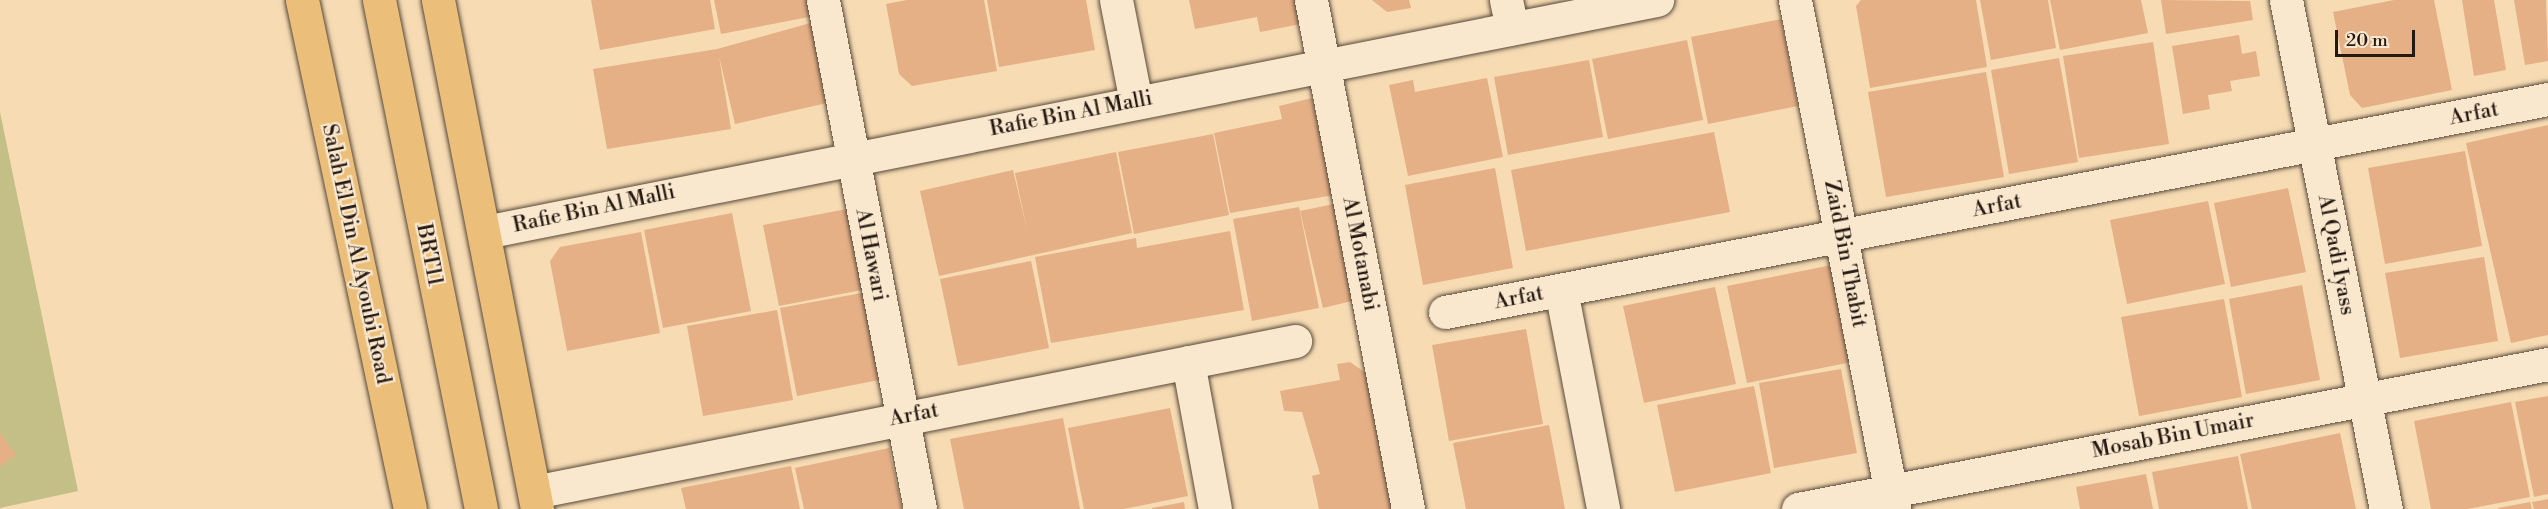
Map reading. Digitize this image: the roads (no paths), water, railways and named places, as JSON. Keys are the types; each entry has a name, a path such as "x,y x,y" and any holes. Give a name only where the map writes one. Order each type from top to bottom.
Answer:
{"main road":[{"name":"Salah El Din Al Ayoubi Road","path":"302,0 410,509"},
{"name":"BRT11","path":"379,0 481,509"},
{"path":"438,0 536,500"}],"street":[{"name":"Al Hawari","path":"823,0 920,509"},
{"path":"1116,0 1136,102"},
{"name":"Al Motanabi","path":"1311,0 1408,509"},
{"name":"Rafie Bin Al Malli","path":"485,232 1323,65 1509,14 1657,0"},
{"name":"Zaid Bin Thabit","path":"1795,0 1893,500"},
{"name":"Al Qadi Iyass","path":"2286,0 2386,509"},
{"name":"Arfat","path":"1445,312 2548,99"},
{"path":"1561,290 1603,509"},
{"name":"Arfat","path":"536,500 902,417 1295,341"},
{"path":"1188,362 1215,509"},
{"name":"Mosab Bin Umair","path":"1798,509 1893,500 2365,399 2548,364"}]}
